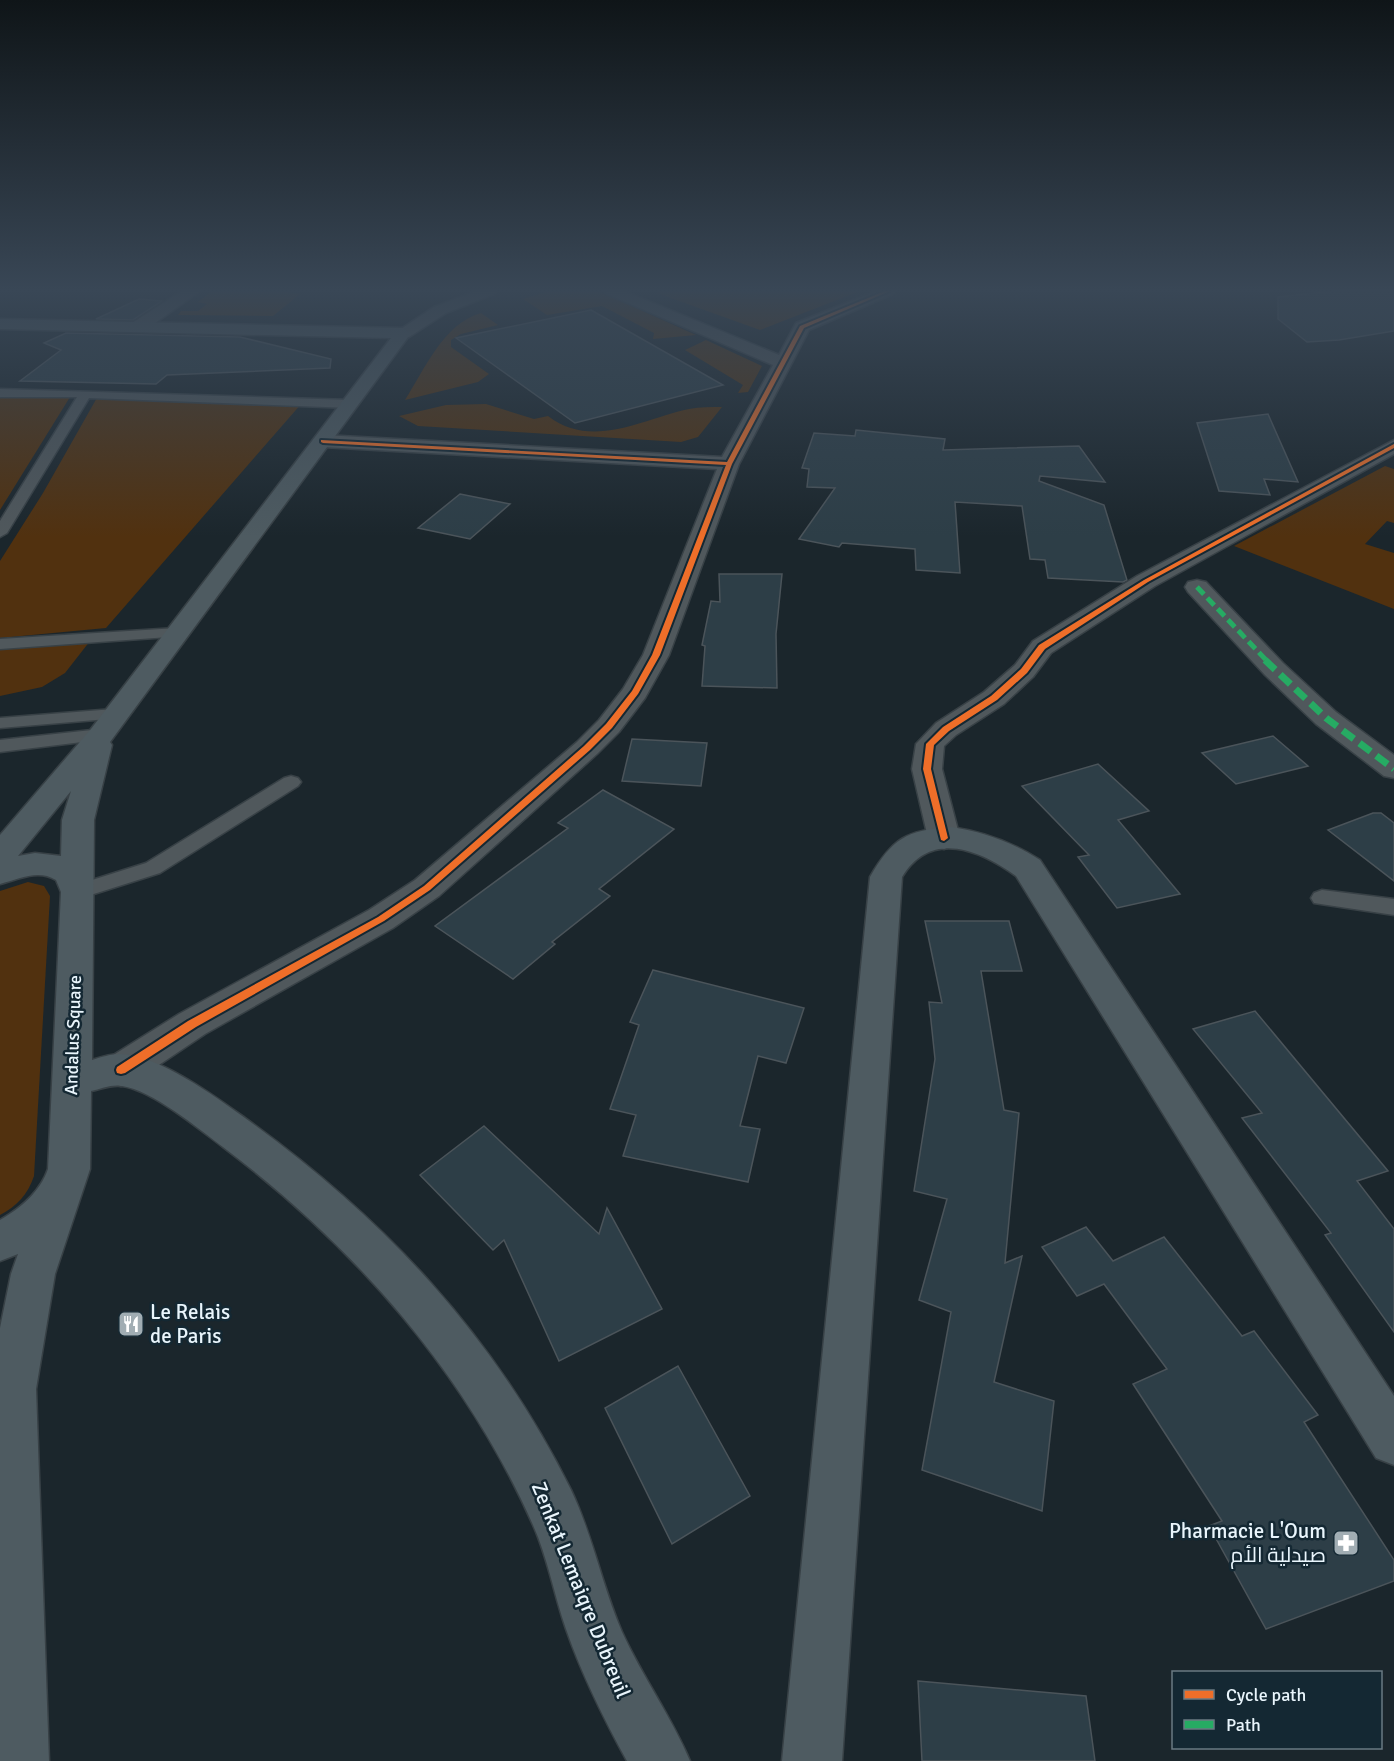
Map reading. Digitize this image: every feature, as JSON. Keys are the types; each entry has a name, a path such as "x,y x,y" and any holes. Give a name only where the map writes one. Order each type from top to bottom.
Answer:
{"main road":[{"path":"0,856 107,725 374,373"},
{"name":"Andalus Square","path":"0,1241 31,1224 50,1206 63,1187 69,1169 78,819 107,725"},
{"path":"812,1761 886,878 892,862 904,850 922,842 944,838 967,838 990,844 1011,854 1028,868 1394,1440"},
{"path":"0,873 24,865 42,864 64,869 78,887"},
{"path":"72,1081 121,1070"},
{"name":"Zenkat Lemaiqre Dubreuil","path":"121,1070 176,1092 250,1143 303,1185 371,1247 437,1322 499,1409 553,1511 596,1634 632,1713 660,1761"},
{"path":"19,1761 6,1376 33,1274 63,1187"}],"street":[{"path":"121,1070 192,1024 381,919 427,888 587,748 609,726 635,692 656,655 729,464 775,373"},
{"path":"323,441 729,464"},
{"path":"944,838 927,769 930,744 946,729 994,698 1024,671 1042,647 1146,581 1394,446"},
{"path":"1197,587 1274,669 1326,718 1394,769"}],"lane":[{"path":"0,393 351,404"},
{"path":"0,533 85,394"},
{"path":"0,644 177,633"},
{"path":"0,723 107,725"},
{"path":"0,746 107,725"},
{"path":"78,887 153,868 291,782"},
{"path":"1322,898 1394,907"}],"shaded area":[{"path":"421,373 489,374 478,382 405,400"},
{"path":"723,373 758,373 748,392 738,393 743,385"},
{"path":"0,396 70,397 0,510"},
{"path":"98,396 302,403 106,628 0,638 0,561 43,493"},
{"path":"486,404 534,419 548,416 565,426 582,431 617,429 689,409 722,407 698,437 681,442 418,426 399,416 446,405"},
{"path":"1385,466 1394,469 1394,523 1387,521 1365,544 1394,553 1394,609 1234,546"},
{"path":"90,641 65,673 42,687 0,696 0,650"},
{"path":"28,882 44,886 50,896 34,1176 21,1199 0,1215 0,891"}],"building":[{"path":"30,373 209,373 167,375 156,384 20,381"},
{"path":"505,373 702,373 723,385 575,423"},
{"path":"1268,414 1298,482 1264,479 1270,495 1219,491 1197,423"},
{"path":"856,430 945,439 943,450 1079,446 1105,482 1040,476 1039,481 1104,505 1127,580 1123,582 1048,578 1045,560 1030,559 1022,506 955,502 960,573 916,570 915,549 842,543 839,547 799,539 835,488 807,487 809,469 802,468 814,433 855,436"},
{"path":"460,494 510,504 470,539 418,528"},
{"path":"719,574 782,574 776,634 777,688 702,686 705,646 702,645 711,601 720,602"},
{"path":"1273,736 1308,766 1236,784 1202,753"},
{"path":"632,739 707,743 701,786 622,781"},
{"path":"1098,764 1149,811 1118,820 1180,894 1117,908 1078,857 1089,855 1022,786"},
{"path":"603,790 674,829 599,889 610,896 552,942 555,944 513,979 435,926 568,828 558,823"},
{"path":"1373,813 1381,813 1394,823 1394,881 1328,830"},
{"path":"925,921 1009,921 1022,971 981,971 1004,1110 1019,1113 1005,1263 1022,1256 994,1382 1054,1401 1042,1511 922,1470 951,1312 919,1300 947,1199 914,1191 935,1059 929,1002 942,1003"},
{"path":"653,970 804,1008 786,1063 758,1056 740,1126 760,1129 748,1182 623,1156 636,1115 610,1109 639,1025 630,1022"},
{"path":"1255,1011 1388,1171 1357,1181 1394,1229 1394,1332 1325,1235 1331,1233 1242,1118 1262,1113 1193,1029"},
{"path":"484,1126 599,1234 607,1208 662,1309 559,1361 504,1240 493,1250 420,1175"},
{"path":"1086,1227 1113,1261 1164,1237 1242,1336 1254,1331 1318,1415 1304,1422 1394,1560 1394,1581 1266,1629 1209,1526 1222,1521 1133,1384 1167,1369 1104,1284 1077,1296 1042,1247"},
{"path":"678,1366 750,1496 672,1544 605,1408"},
{"path":"918,1681 1086,1696 1095,1761 922,1761"}],"marked path":[{"path":"1197,587 1274,669 1326,718 1394,769"}],"cycle path":[{"path":"121,1070 192,1024 381,919 427,888 587,748 609,726 635,692 656,655 729,464 777,373"},
{"path":"323,441 729,464"},
{"path":"944,838 927,769 930,744 946,729 994,698 1024,671 1042,647 1146,581 1394,446"}],"place":[{"name":"Le Relais de Paris","path":"131,1324"},
{"name":"Pharmacie L'Oum صيدلية الأم","path":"1346,1543"}]}
